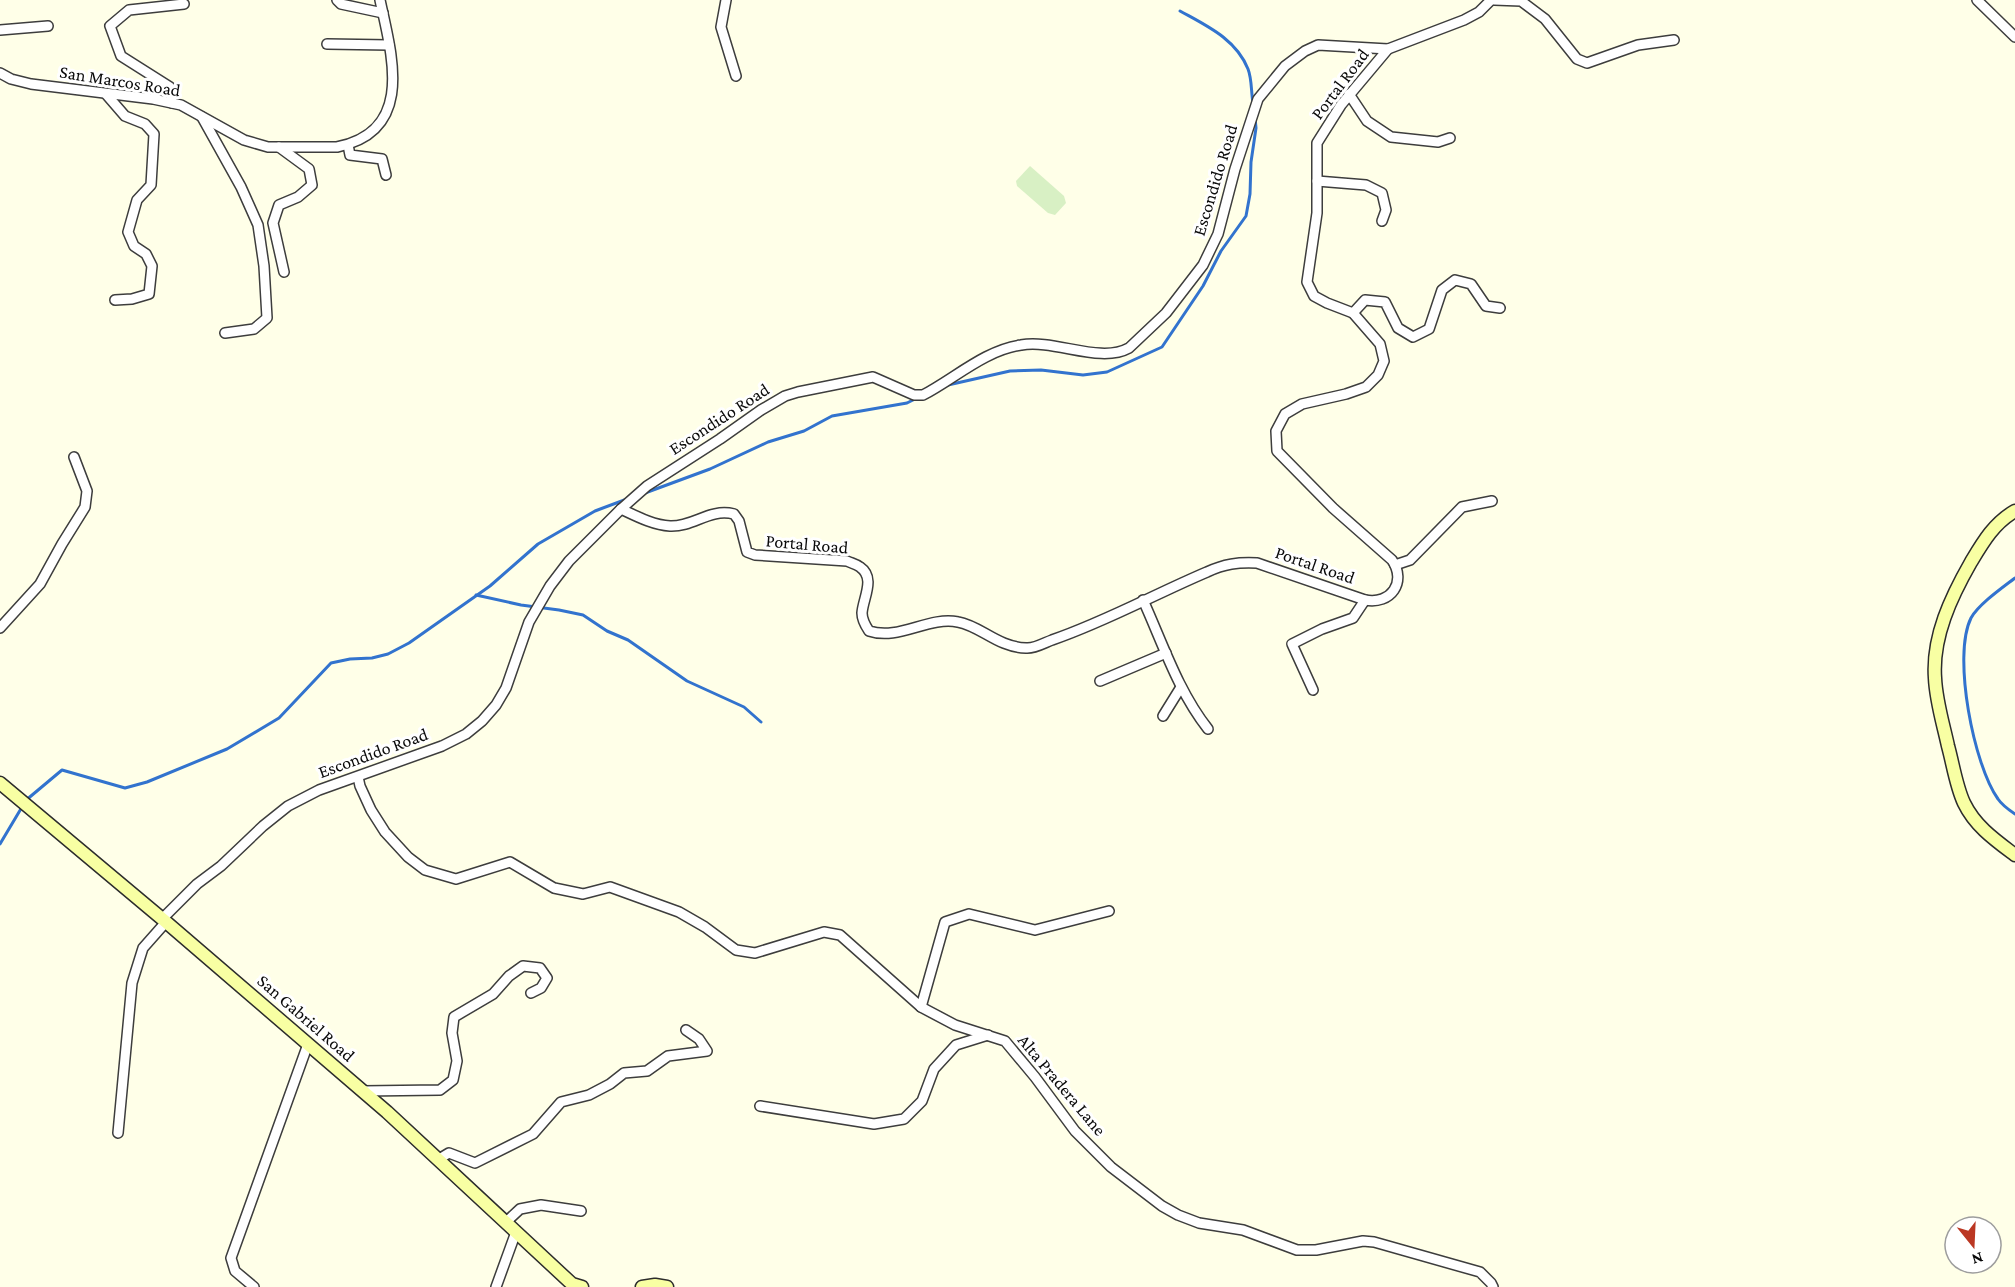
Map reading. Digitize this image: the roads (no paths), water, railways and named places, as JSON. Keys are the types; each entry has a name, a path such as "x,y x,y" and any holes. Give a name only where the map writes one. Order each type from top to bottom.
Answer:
{"street":[{"path":"337,0 341,4 383,13"},
{"name":"San Marcos Road","path":"0,73 11,79 31,84 181,105 253,144 268,147 348,145 367,136 380,125 389,106 394,85 380,0"},
{"path":"726,0 721,27 736,76"},
{"path":"1493,0 1521,2 1545,19 1577,59 1587,63 1638,45 1674,40"},
{"name":"Escondido Road","path":"118,1133 132,983 143,948 164,921 197,884 221,866 276,815 311,794 442,746 466,734 482,721 496,705 506,688 529,622 550,586 569,561 646,486 761,410 785,396 798,392 873,377 918,395 935,388 976,363 1019,345 1043,343 1109,354 1129,348 1166,313 1203,265 1218,234 1249,122 1258,99 1295,58 1318,45 1388,49 1464,20 1479,12 1493,0"},
{"path":"1982,1 2015,38"},
{"path":"172,103 170,87 121,56 110,26 129,10 184,4"},
{"path":"0,30 48,26"},
{"path":"327,44 389,45"},
{"name":"Portal Road","path":"621,509 655,524 671,526 715,513 734,514 739,521 747,552 755,555 846,561 861,567 867,574 868,588 862,610 863,620 869,631 878,634 892,633 937,622 958,622 1004,644 1028,649 1071,634 1206,572 1239,562 1257,563 1365,600 1380,600 1392,592 1398,578 1392,560 1333,508 1277,451 1276,431 1286,414 1302,404 1366,387 1378,375 1384,361 1380,345 1353,313 1314,296 1307,282 1317,213 1317,143 1349,94 1388,49"},
{"path":"106,94 125,116 145,124 154,134 151,186 137,200 128,232 134,246 146,254 152,266 149,294 132,299 115,300"},
{"path":"1349,94 1367,121 1391,137 1438,142 1450,138"},
{"path":"202,117 241,187 258,225 264,266 267,318 254,329 225,333"},
{"path":"348,145 350,155 382,159 386,175"},
{"path":"279,147 309,169 312,185 298,197 279,205 273,223 284,272"},
{"path":"1317,182 1366,185 1382,193 1386,210 1382,221"},
{"path":"1353,313 1365,300 1385,302 1398,328 1413,337 1429,329 1442,291 1455,280 1471,284 1486,306 1500,308"},
{"path":"0,628 40,584 86,507 87,491 74,457"},
{"path":"1395,565 1410,560 1462,507 1492,501"},
{"path":"2015,511 2006,516 1986,536 1960,580 1943,619 1934,663 1938,702 1964,803 1975,821 1987,834 2015,855"},
{"path":"1143,600 1181,687 1196,714 1208,729"},
{"path":"1313,690 1292,644 1322,629 1353,618 1365,600"},
{"path":"1100,681 1166,653"},
{"path":"1163,716 1181,687"},
{"name":"Alta Pradera Lane","path":"358,777 371,810 385,832 408,857 425,870 456,879 510,862 554,888 583,894 610,887 679,912 705,927 736,950 755,953 824,932 840,935 921,1007 955,1025 1005,1041 1075,1131 1111,1167 1142,1192 1178,1215 1199,1223 1243,1230 1297,1250 1316,1250 1363,1241 1374,1242 1480,1272 1493,1287"},
{"name":"San Gabriel Road","path":"0,783 363,1091 572,1284 582,1287"},
{"path":"921,1007 945,922 969,914 1035,930 1109,911"},
{"path":"363,1091 440,1090 453,1080 457,1061 452,1033 454,1017 493,994 508,976 523,966 540,968 547,978 541,988 531,993"},
{"path":"439,1159 449,1153 475,1163 533,1134 561,1102 589,1095 610,1084 624,1073 647,1071 668,1056 707,1051 699,1039 686,1030"},
{"path":"760,1106 874,1124 904,1119 922,1101 934,1069 956,1045 988,1035"},
{"path":"254,1287 235,1271 231,1258 308,1044"},
{"path":"506,1222 520,1209 541,1205 581,1211"},
{"path":"496,1287 516,1232"},
{"path":"642,1287 655,1285 667,1287"}],"waterway":[{"path":"1180,11 1220,34 1236,49 1249,73 1253,103"},
{"path":"948,385 1010,371 1041,370 1083,375 1107,372 1162,347 1203,286 1221,251 1246,216 1250,194 1255,118"},
{"path":"645,493 710,469 768,442 804,431 832,416 907,403 917,398"},
{"path":"25,801 62,770 125,788 147,782 227,749 279,718 331,663 388,654 409,643 490,586 538,544 595,511 627,499"},
{"path":"2015,578 1985,602 1971,618 1966,635 1964,658 1968,710 1981,762 1998,799 2015,814"},
{"path":"476,595 583,615 607,631 628,640 687,681 744,707 761,722"},
{"path":"0,844 22,807"}]}
